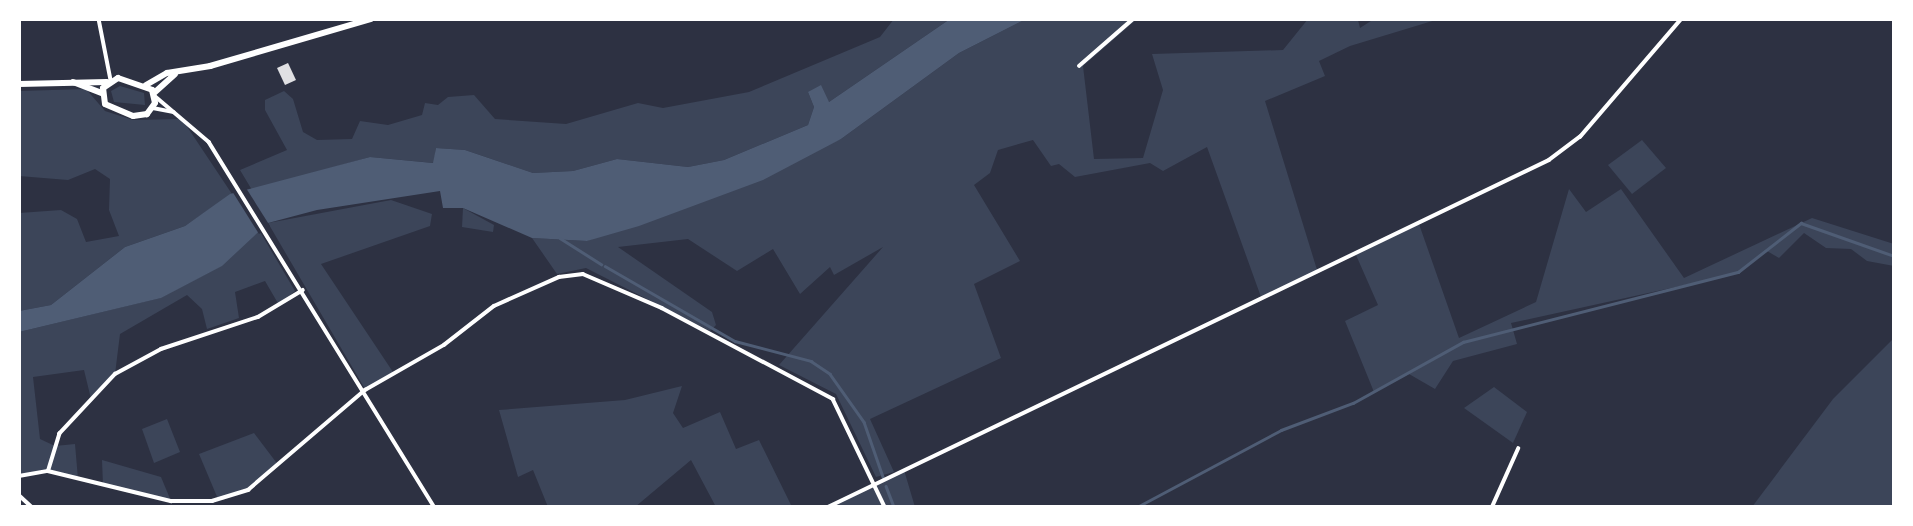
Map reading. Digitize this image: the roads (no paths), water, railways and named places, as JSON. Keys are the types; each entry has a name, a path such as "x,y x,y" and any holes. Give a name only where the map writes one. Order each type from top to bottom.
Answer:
{"main road":[{"path":"19,84 109,81 146,85 176,73 371,19"},
{"path":"71,82 102,93 113,111 140,117 153,107 154,94 176,73"},
{"path":"102,93 109,81"},
{"path":"146,85 154,94"}],"street":[{"path":"99,19 109,81"},
{"path":"1079,66 1133,19"},
{"path":"828,507 1549,160 1580,137 1681,19"},
{"path":"154,94 199,129 303,290 434,507"},
{"path":"153,107 176,112"},
{"path":"19,476 48,471 171,501 212,501 248,490 365,390 444,345 494,306 559,277 583,274 662,307 833,399 885,507"},
{"path":"48,471 59,434 115,374 161,349 258,317 303,290"},
{"path":"1492,507 1518,449"},
{"path":"19,495 32,507"}],"waterway":[{"path":"1137,507 1281,430 1353,403 1463,342 1738,272 1801,223 1894,256"},
{"path":"560,238 601,264"},
{"path":"605,266 735,341 811,361 830,374 864,422 883,477"},
{"path":"886,486 894,507"}]}
